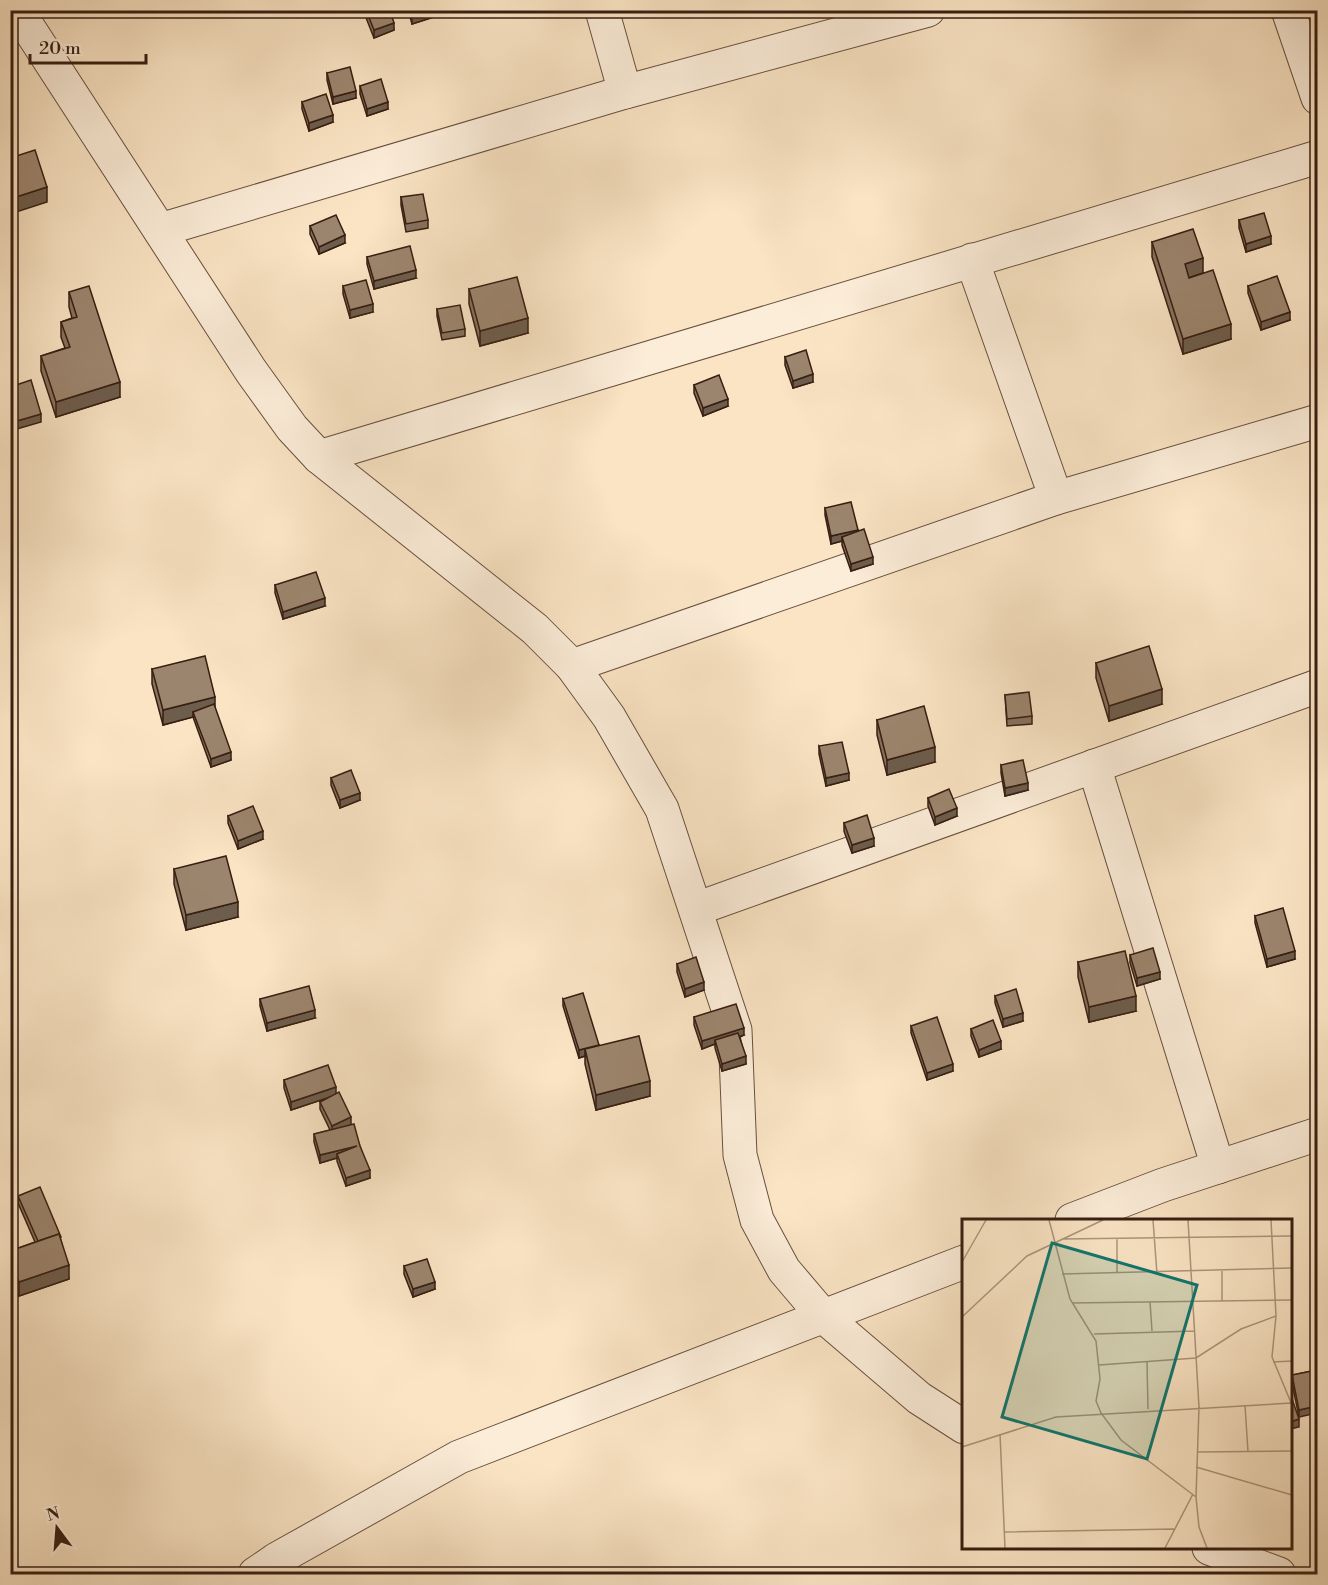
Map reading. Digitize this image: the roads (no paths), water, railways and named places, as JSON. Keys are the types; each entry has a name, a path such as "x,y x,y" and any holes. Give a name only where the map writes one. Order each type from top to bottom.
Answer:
{"street":[{"path":"17,10 251,371 292,428 319,457 535,629 572,666 609,717 662,809 735,1030 740,1155 757,1220 784,1270 823,1316 920,1398 962,1426"},
{"path":"602,10 625,92"},
{"path":"160,230 625,92 928,10"},
{"path":"1288,10 1317,98"},
{"path":"319,457 1317,157"},
{"path":"972,260 1056,498"},
{"path":"572,666 1056,498 1317,421"},
{"path":"696,909 1317,686"},
{"path":"1094,766 1218,1167"},
{"path":"1077,1219 1163,1185 1317,1134"},
{"path":"255,1575 277,1559 459,1457 962,1262"},
{"path":"1212,1549 1279,1575"}]}
